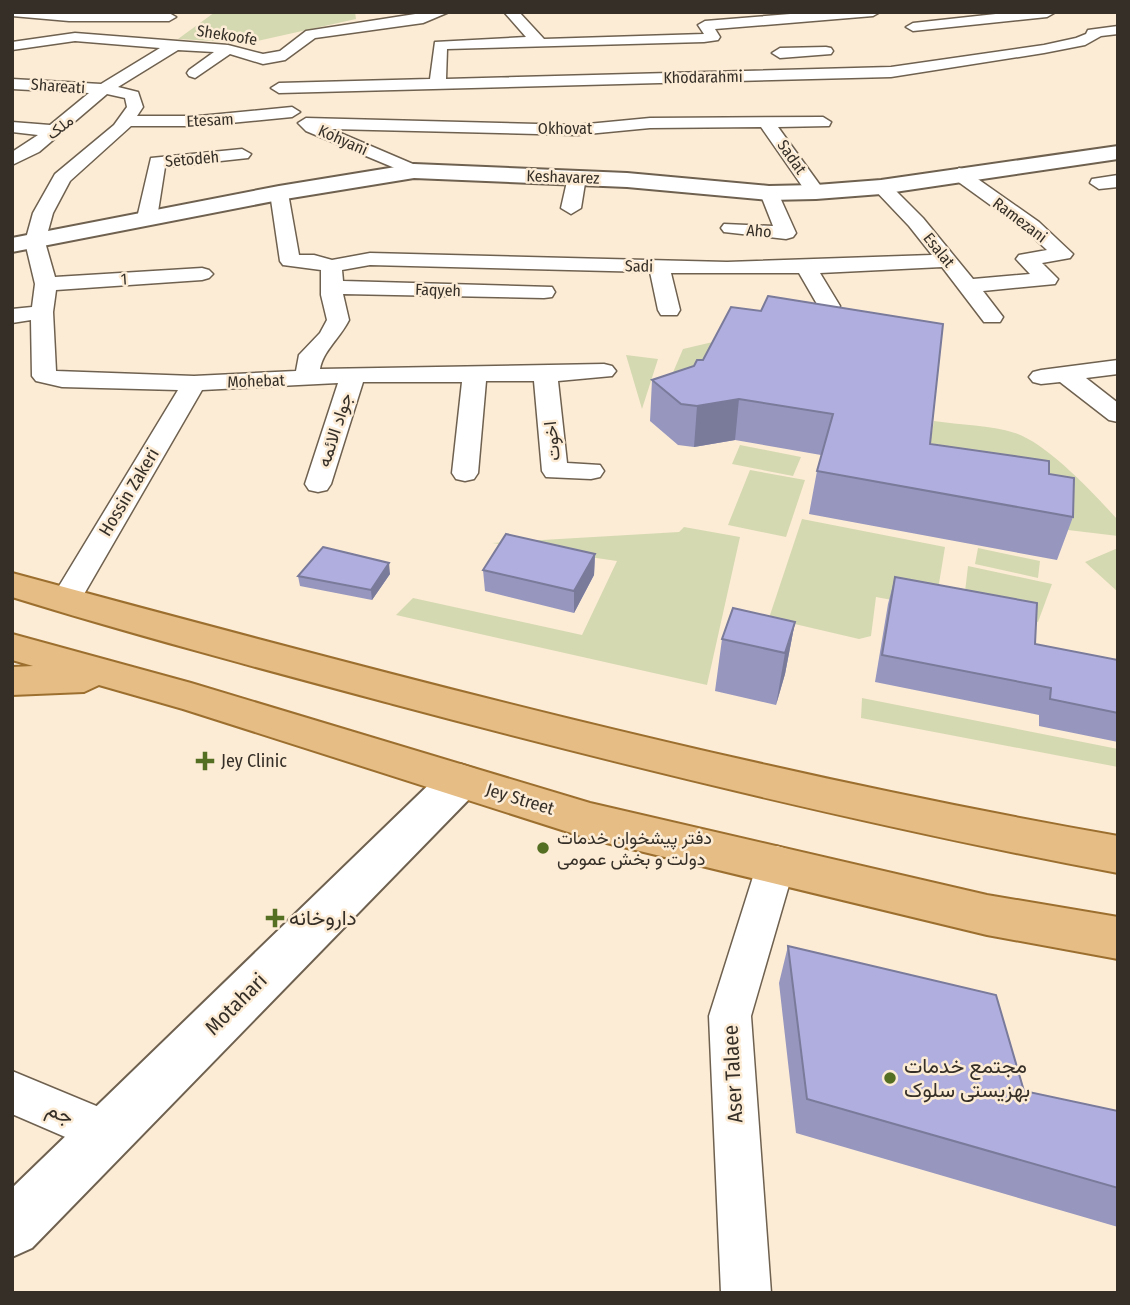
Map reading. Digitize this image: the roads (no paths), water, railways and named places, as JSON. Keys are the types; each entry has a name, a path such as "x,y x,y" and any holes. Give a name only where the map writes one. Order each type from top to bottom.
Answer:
{"main road":[{"path":"12,585 585,740 991,833 1118,855"},
{"name":"Jey Street","path":"12,647 590,821 777,863 987,915 1118,938"},
{"path":"12,681 115,676"}],"street":[{"path":"12,12 169,17"},
{"path":"365,12 390,29"},
{"name":"Shekoofe","path":"20,46 75,37 228,50 263,59 285,55 311,34 390,29 442,12"},
{"path":"511,12 539,42"},
{"path":"438,85 440,45 704,38 713,37 705,25 873,12"},
{"path":"896,17 916,28 1046,13 1063,27 1093,33 1118,43"},
{"path":"72,14 75,37"},
{"name":"Khodarahmi","path":"279,88 364,80 524,87 634,78 891,72 1080,42 1094,36 1093,33 1118,30"},
{"name":"Shareati","path":"12,84 104,89 175,45"},
{"path":"12,57 20,46"},
{"path":"195,73 228,50"},
{"path":"780,53 826,51"},
{"path":"798,52 827,75"},
{"path":"263,59 299,117"},
{"path":"634,78 645,97"},
{"path":"24,243 62,178 128,121 135,107 132,95 104,89"},
{"name":"ملک","path":"12,160 54,131 104,89"},
{"name":"Etesam","path":"128,121 299,117"},
{"name":"Okhovat","path":"299,117 612,133 678,122 823,122"},
{"name":"Kohyani","path":"299,117 319,132 414,171"},
{"name":"Sadat","path":"766,123 816,192"},
{"path":"12,127 54,131"},
{"path":"762,143 781,142"},
{"name":"Keshavarez","path":"24,243 279,193 414,171 577,177 769,193 816,192 881,187 1118,152"},
{"name":"Setodeh","path":"147,218 157,162 242,154"},
{"name":"Ramezani","path":"959,174 1032,226 1063,254 1026,259 1047,279 968,286"},
{"path":"570,208 577,177"},
{"name":"Esalat","path":"881,187 916,222 992,317"},
{"path":"279,193 290,261 314,261 332,276 338,320 330,336 311,355 306,379"},
{"name":"Aho","path":"731,228 786,233 769,193"},
{"name":"Mohebat","path":"24,243 46,284 42,312 44,376 62,380 194,383 353,375 604,371"},
{"name":"Sadi","path":"332,276 370,260 659,267 806,267 948,261"},
{"path":"659,267 669,310"},
{"path":"806,267 829,306"},
{"name":"1","path":"46,284 202,274"},
{"name":"Faqyeh","path":"332,276 544,292"},
{"path":"12,316 42,312"},
{"path":"1041,377 1118,367"},
{"path":"465,473 475,374"},
{"name":"اخوت","path":"544,374 555,471 591,471"},
{"path":"1066,374 1118,415"},
{"name":"جواد الائمه","path":"318,484 353,375"},
{"name":"Hossin Zakeri","path":"65,601 194,383"},
{"name":"Motahari","path":"12,1227 460,781"},
{"name":"Aser Talaee","path":"746,1293 730,1016 777,863"},
{"name":"جم","path":"12,1092 107,1133"}],"place":[{"name":"Jey Clinic","path":"205,761"},
{"name":"دفتر پیشخوان خدمات دولت و بخش عمومی","path":"543,848"},
{"name":"داروخانه","path":"275,918"},
{"name":"مجتمع خدمات بهزیستی سلوک","path":"890,1078"}]}
